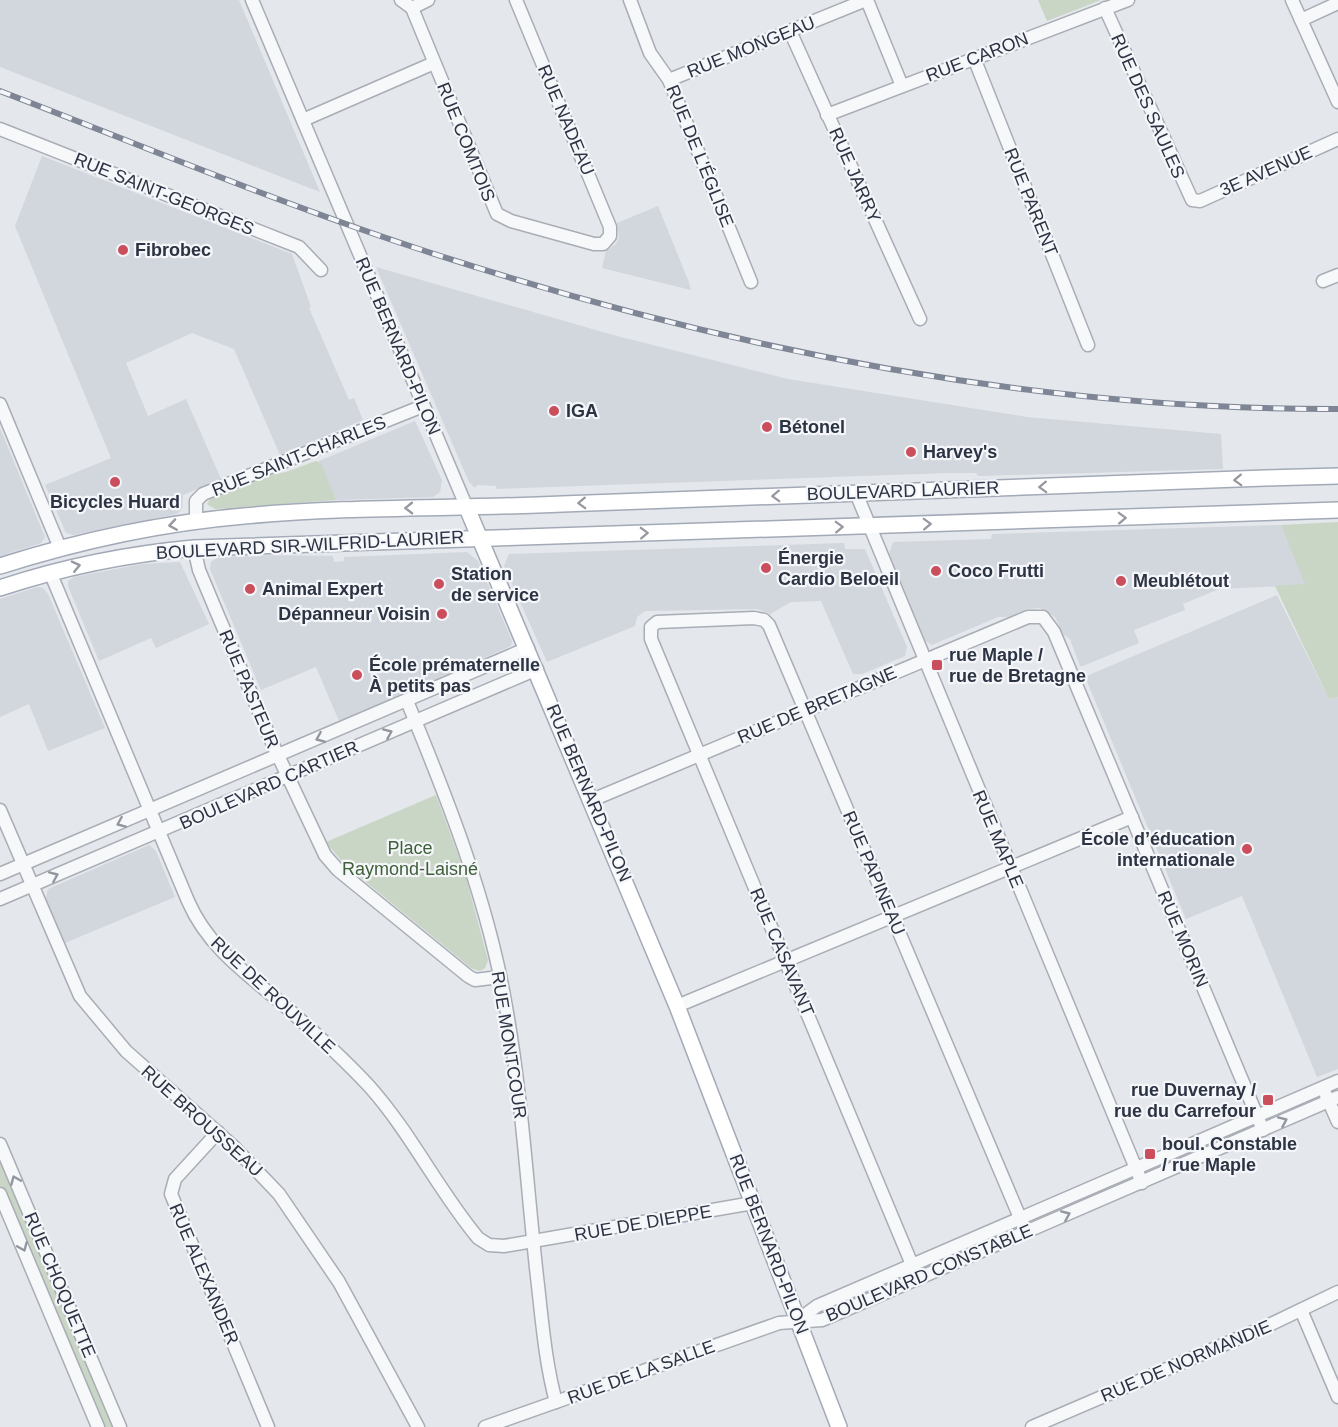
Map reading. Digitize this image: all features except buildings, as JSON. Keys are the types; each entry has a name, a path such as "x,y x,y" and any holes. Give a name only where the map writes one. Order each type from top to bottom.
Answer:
{"main road":[{"name":"BOULEVARD LAURIER","path":"467,508 1338,476"},
{"name":"BOULEVARD SIR-WILFRID-LAURIER","path":"0,566 60,548 196,521 303,511 467,508"},
{"name":"RUE BERNARD-PILON","path":"467,508 537,669 677,1006 839,1427"},
{"name":"BOULEVARD LAURIER","path":"480,537 1338,510"},
{"name":"BOULEVARD SIR-WILFRID-LAURIER","path":"0,588 50,572 112,558 194,548 480,537"}],"street":[{"name":"RUE BERNARD-PILON","path":"252,0 467,508"},
{"path":"401,0 412,8 428,0"},
{"name":"RUE NADEAU","path":"516,0 607,219 611,233 607,240"},
{"name":"RUE DE L'ÉGLISE","path":"630,0 650,53 669,80 752,282"},
{"path":"866,0 902,86"},
{"name":"RUE MONGEAU","path":"669,80 866,0"},
{"name":"RUE CARON","path":"827,115 1128,0"},
{"path":"1292,0 1338,102"},
{"path":"1301,20 1338,3"},
{"name":"RUE COMTOIS","path":"412,8 497,214 511,221 594,244 607,240"},
{"name":"RUE DES SAULES","path":"1106,8 1188,196 1194,201"},
{"name":"RUE JARRY","path":"790,31 920,319"},
{"name":"RUE PARENT","path":"974,58 1088,345"},
{"path":"303,120 434,63"},
{"name":"RUE SAINT-GEORGES","path":"0,129 299,247 321,270"},
{"name":"3E AVENUE","path":"1194,201 1200,201 1338,139"},
{"path":"1323,281 1338,275"},
{"path":"0,405 60,548"},
{"name":"RUE SAINT-CHARLES","path":"196,521 196,501 203,494 423,406"},
{"name":"RUE MAPLE","path":"856,493 923,660 1142,1183"},
{"name":"RUE PASTEUR","path":"194,548 199,570 320,849 338,870 468,976 475,980 500,977"},
{"name":"RUE DE ROUVILLE","path":"50,572 192,910 208,937 229,960 314,1032 368,1085 411,1138 478,1238 498,1247 533,1242"},
{"name":"RUE DE BRETAGNE","path":"592,800 1028,617 1043,617"},
{"name":"RUE MORIN","path":"1043,617 1052,627 1263,1130"},
{"name":"RUE PAPINEAU","path":"653,625 666,620 754,618 764,620 771,630 1026,1232"},
{"name":"RUE CASAVANT","path":"653,625 651,639 918,1279"},
{"name":"BOULEVARD CARTIER","path":"0,874 528,648"},
{"name":"BOULEVARD CARTIER","path":"0,899 537,669"},
{"name":"RUE MONTCOUR","path":"407,701 459,833 483,908 500,977 518,1093 543,1327 556,1402"},
{"name":"RUE BROUSSEAU","path":"0,810 74,984 87,1006 134,1059 218,1132 261,1174 311,1238 339,1282 418,1427"},
{"path":"677,1006 1132,818"},
{"name":"BOULEVARD CONSTABLE","path":"798,1321 817,1306 1338,1082"},
{"path":"1323,1088 1333,1099 1338,1122"},
{"name":"BOULEVARD CONSTABLE","path":"798,1321 822,1320 1333,1099"},
{"name":"RUE ALEXANDER","path":"218,1132 173,1182 171,1194 268,1427"},
{"name":"RUE CHOQUETTE","path":"0,1144 120,1427"},
{"name":"RUE CHOQUETTE","path":"0,1194 98,1427"},
{"name":"RUE DE DIEPPE","path":"533,1242 753,1203"},
{"name":"RUE DE NORMANDIE","path":"1032,1427 1338,1292"},
{"path":"1301,1310 1338,1397"},
{"name":"RUE DE LA SALLE","path":"485,1427 779,1323 798,1321"}],"shaded area":[{"path":"0,0 239,0 320,192 0,67"},
{"path":"42,156 292,254 311,307 309,308 349,400 354,398 363,420 280,455 234,349 192,333 126,363 148,416 186,399 221,479 183,495 182,509 177,514 74,535 66,533 45,485 111,458 15,226"},
{"path":"658,206 691,290 602,268 606,251 616,244 619,237 617,223"},
{"path":"376,267 613,335 788,379 1027,417 1221,434 1223,469 978,476 976,473 948,473 496,489 496,486 477,485 475,488 469,482"},
{"path":"415,421 442,480 440,492 433,497 336,500 319,461"},
{"path":"0,428 45,537 41,543 0,556"},
{"path":"1281,525 1306,585 1219,589 1183,604 1185,610 1134,630 1139,643 1083,666 1080,666 1070,639 1063,634 1055,617 1040,608 1027,609 1009,617 998,617 932,645 924,640 889,554 893,542 991,539 992,534"},
{"path":"844,543 845,549 865,549 907,647 905,656 862,674 853,674 821,601 791,602 770,614 757,609 645,611 637,617 635,626 547,662 504,566 509,554"},
{"path":"467,552 478,561 512,641 511,646 339,721 316,667 261,690 210,569 211,562 217,558 252,555 333,556 334,562 344,561 344,557"},
{"path":"180,562 209,624 156,648 151,638 99,661 68,586 68,581 74,577 142,564"},
{"path":"37,587 43,588 48,594 105,728 48,751 29,704 0,717 0,599"},
{"name":"École d’éducation internationale","path":"1277,595 1329,699 1338,697 1338,1069 1317,1077 1242,896 1186,919 1086,679 1089,675"},
{"path":"149,845 156,851 175,897 65,943 46,898 48,889"}],"green space":[{"path":"1038,0 1101,0 1047,21"},
{"path":"316,461 321,463 336,500 215,509 207,504 210,499 265,476 286,472"},
{"path":"1338,522 1338,697 1329,699 1275,586 1305,584 1281,525"},
{"name":"Place Raymond-Laisné","path":"436,795 465,874 488,960 485,968 480,971 471,968 344,864 326,842"},
{"path":"0,1157 114,1427 102,1427 0,1185"}],"railway":[{"path":"0,91 259,192 364,230 528,283 641,315 871,366 987,384 1104,398 1221,406 1338,409"}],"place":[{"name":"Fibrobec","path":"123,250"},
{"name":"IGA","path":"554,411"},
{"name":"Bétonel","path":"767,427"},
{"name":"Harvey's","path":"911,452"},
{"name":"Bicycles Huard","path":"115,482"},
{"name":"Énergie Cardio Beloeil","path":"766,568"},
{"name":"Coco Frutti","path":"936,571"},
{"name":"Meublétout","path":"1121,581"},
{"name":"Station de service","path":"439,584"},
{"name":"Animal Expert","path":"250,589"},
{"name":"Dépanneur Voisin","path":"442,614"},
{"name":"rue Maple / rue de Bretagne","path":"937,665"},
{"name":"École prématernelle À petits pas","path":"357,675"},
{"name":"École d’éducation internationale","path":"1247,849"},
{"name":"rue Duvernay / rue du Carrefour","path":"1268,1100"},
{"name":"boul. Constable / rue Maple","path":"1150,1154"}]}
